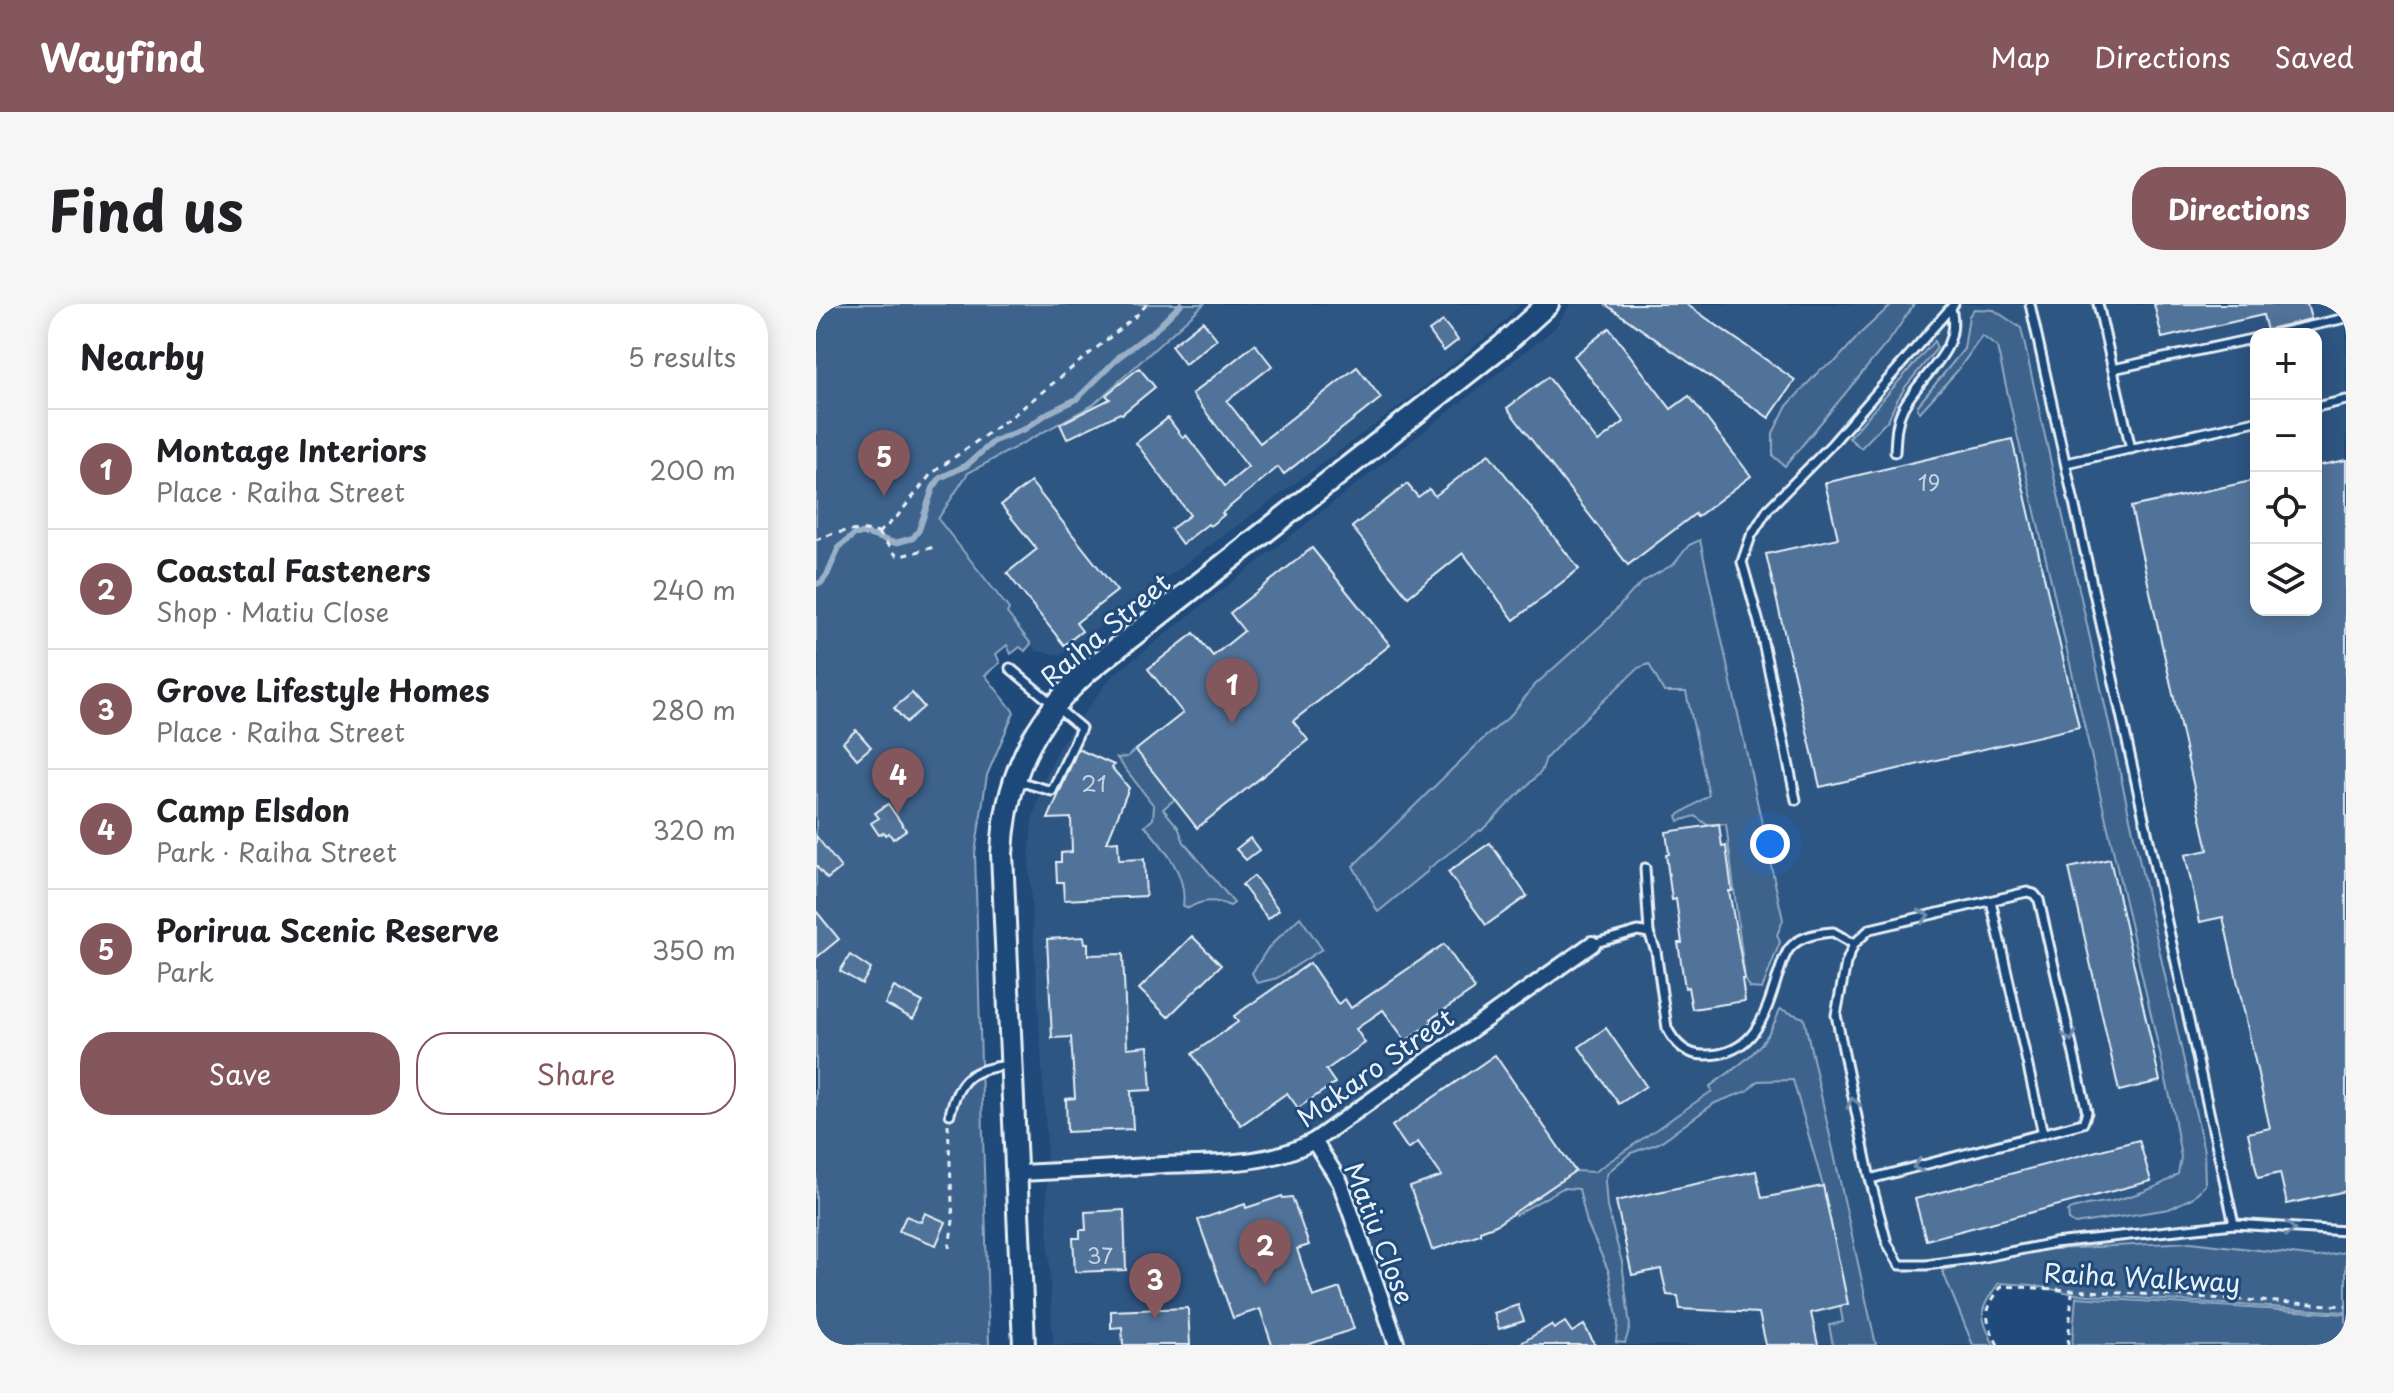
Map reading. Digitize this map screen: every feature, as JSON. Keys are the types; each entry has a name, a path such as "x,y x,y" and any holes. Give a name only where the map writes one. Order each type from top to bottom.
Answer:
{"main road":[{"name":"Raiha Street","path":"1024,1345 1002,854 1005,818 1014,780 1028,746 1054,706 1103,658 1503,345 1548,304"}],"street":[{"name":"Makaro Street","path":"1017,1173 1243,1161 1283,1155 1314,1141 1592,944"},
{"name":"Matiu Close","path":"1314,1141 1340,1182 1397,1345"}],"lane":[{"path":"2030,304 2234,1224"},
{"path":"2098,304 2131,449"},
{"path":"1895,452 1896,423 1903,407 1950,344 1954,330 1953,306"},
{"path":"1796,800 1759,623 1742,562 1751,536 1768,509 1831,445 1953,306"},
{"path":"2301,328 2346,318"},
{"path":"2113,369 2250,339"},
{"path":"2322,406 2346,400"},
{"path":"2066,463 2250,422"},
{"path":"1010,668 1081,728 1052,791 1014,780"},
{"path":"1645,868 1649,933 1656,951 1667,1028 1682,1049 1697,1055 1729,1052 1743,1045 1760,1024 1783,960 1793,945 1812,935 1833,932 1854,944"},
{"path":"1870,1179 2083,1123 2087,1112 2039,900 2027,892 1870,929 1854,944 1846,963 1836,1015 1870,1179 1887,1243 1900,1265 1926,1265 2054,1243 2234,1224 2346,1231"},
{"path":"1991,901 2043,1134"},
{"path":"1592,944 1638,931 1649,933"},
{"path":"950,1114 964,1080 973,1073 1012,1065"}],"path":[{"path":"878,533 896,518 931,474 1015,414 1147,304"},
{"path":"816,540 827,535 864,530 878,533 896,555 934,547"},
{"path":"949,1248 953,1221 948,1152 950,1114"},
{"name":"Raiha Walkway","path":"1998,1345 1986,1317 1990,1302 2002,1286 2346,1306"},
{"path":"2068,1345 2072,1292"}],"shaded area":[{"path":"816,304 1204,304 1093,405 968,473 938,519 1009,609 1007,613 1031,644 1025,651 1020,647 1011,654 1007,645 996,654 1000,663 985,675 1014,712 987,775 975,853 989,1345 816,1345"},
{"path":"1204,304 1521,304 1500,326 1395,410 1061,655 1036,651 938,520 968,473 1093,405"},
{"path":"1571,304 2346,304 2346,1252 2317,1257 2191,1242 1943,1269 1973,1345 1053,1345 1047,1143 1029,867 1032,821 1045,778 1060,745 1111,677 1554,329"},
{"path":"1892,304 1914,304 1892,337 1785,466 1773,456 1773,433 1786,407 1820,370 1836,361"},
{"path":"1974,309 1994,310 2021,328 2204,1151 2205,1185 2192,1198 2169,1209 2075,1224 2069,1220 2068,1211 2130,1196 2170,1179 2178,1174 2181,1157 2173,1110 1997,347 1982,336 1958,370 1920,412 1917,409 1964,349 1969,316"},
{"path":"1934,341 1937,348 1906,386 1888,420 1861,448 1849,438"},
{"path":"1700,540 1783,920 1777,935 1780,942 1762,989 1750,988 1745,979 1726,824 1706,824 1695,816 1679,821 1677,816 1709,795 1686,692 1664,692 1649,664 1638,668 1584,719 1546,758 1541,772 1481,831 1428,869 1378,912 1353,866 1510,716 1535,685 1604,623 1632,592 1644,581 1674,564 1689,545"},
{"path":"1136,750 1175,799 1163,809 1178,827 1184,842 1234,903 1230,906 1209,901 1189,908 1183,906 1184,895 1178,873 1167,853 1145,826 1153,819 1154,806 1117,758 1127,757"},
{"path":"1300,917 1322,949 1277,978 1257,983 1252,973 1268,948"},
{"path":"1780,1009 1804,1018 1876,1345 1833,1345 1829,1325 1843,1322 1840,1306 1848,1304 1823,1186 1793,1080 1758,1081 1747,1091 1715,1103 1659,1143 1631,1153 1608,1172 1605,1181 1607,1207 1622,1262 1630,1327 1625,1343 1616,1342 1618,1322 1609,1272 1587,1223 1579,1189 1563,1188 1515,1215 1513,1213 1575,1171 1594,1172 1712,1091 1710,1086 1761,1045"},
{"path":"2191,1242 2317,1257 2346,1252 2346,1312 2075,1294 2032,1285 1999,1283 1987,1300 1983,1313 1994,1345 1973,1345 1942,1270 2037,1250"},
{"path":"2076,1297 2346,1314 2346,1345 2072,1345"}],"building":[{"path":"1605,304 1686,304 1795,380 1769,418"},
{"path":"2154,304 2307,304 2311,319 2266,328 2263,315 2162,338"},
{"path":"1203,321 1217,339 1185,364 1171,346"},
{"path":"1443,321 1458,340 1444,351 1429,331"},
{"path":"1609,328 1671,409 1689,396 1751,476 1628,565 1507,408 1548,377 1598,442 1624,422 1574,356"},
{"path":"1255,344 1272,366 1227,401 1260,443 1357,367 1381,398 1284,474 1278,467 1222,513 1224,515 1182,544 1171,529 1190,515 1136,443 1168,418 1183,438 1186,435 1225,486 1248,467 1192,394"},
{"path":"1139,368 1155,387 1122,414 1067,439 1060,424 1110,399 1106,395"},
{"path":"2012,439 2079,727 1820,787 1766,554 1838,538 1825,483"},
{"path":"1489,454 1579,569 1514,620 1463,553 1408,597 1352,527 1407,484 1418,497 1429,489 1435,496"},
{"path":"2346,460 2346,1191 2287,1204 2280,1173 2258,1178 2248,1133 2270,1128 2223,917 2200,922 2185,855 2208,850 2131,507 2250,481 2250,616 2322,616 2322,465"},
{"path":"1031,482 1117,591 1076,623 1082,631 1064,645 1007,573 1037,549 1001,505"},
{"path":"1312,548 1390,645 1293,721 1308,740 1197,828 1136,750 1183,713 1148,669 1194,633 1213,656 1244,631 1230,613"},
{"path":"912,693 924,707 906,722 894,708"},
{"path":"856,730 871,747 857,759 843,742"},
{"path":"1078,749 1114,765 1112,768 1129,788 1107,842 1118,841 1119,860 1144,859 1146,896 1064,900 1063,882 1057,882 1056,862 1061,862 1061,853 1072,852 1071,818 1048,819"},
{"path":"888,804 906,830 893,839 889,833 879,835 871,823 879,818 875,813"},
{"path":"1719,824 1722,847 1726,846 1732,891 1729,891 1745,979 1742,979 1745,1001 1692,1009 1688,987 1685,988 1678,943 1682,943 1676,899 1672,900 1666,832"},
{"path":"816,836 841,868 827,879 816,866"},
{"path":"1250,838 1259,850 1246,860 1236,849"},
{"path":"1490,843 1527,896 1486,925 1448,872"},
{"path":"2110,859 2160,1081 2119,1091 2069,868"},
{"path":"1254,876 1279,910 1268,919 1242,885"},
{"path":"816,911 839,939 816,958"},
{"path":"1192,936 1221,965 1168,1017 1139,989"},
{"path":"1084,937 1085,943 1088,943 1088,955 1123,954 1127,1048 1148,1046 1151,1090 1131,1091 1133,1129 1067,1132 1066,1099 1075,1098 1071,1037 1052,1038 1047,939"},
{"path":"1444,944 1475,989 1431,1019 1433,1021 1406,1041 1383,1010 1356,1029 1365,1043 1326,1070 1335,1083 1298,1108 1287,1093 1241,1125 1192,1054 1238,1022 1234,1016 1310,963 1338,1004 1345,999 1351,1008"},
{"path":"850,955 871,969 862,984 840,971"},
{"path":"894,987 923,1002 913,1019 885,1004"},
{"path":"1606,1028 1646,1086 1619,1104 1579,1047"},
{"path":"1495,1055 1575,1171 1496,1225 1480,1231 1480,1234 1432,1250 1410,1187 1442,1176 1418,1142 1408,1149 1392,1126"},
{"path":"2139,1140 2151,1181 1926,1240 1915,1199"},
{"path":"1756,1171 1762,1198 1823,1186 1848,1304 1811,1313 1818,1345 1766,1345 1759,1313 1680,1309 1678,1296 1667,1295 1661,1269 1632,1275 1616,1201"},
{"path":"1282,1196 1292,1197 1309,1245 1297,1249 1313,1297 1340,1288 1354,1329 1307,1345 1272,1345 1260,1309 1233,1318 1198,1220 1245,1204 1246,1208"},
{"path":"1124,1210 1126,1270 1075,1272 1073,1238 1080,1238 1080,1230 1086,1230 1085,1212"},
{"path":"925,1213 946,1222 936,1245 899,1231 906,1216 921,1222"},
{"path":"1518,1305 1524,1321 1499,1329 1494,1313"},
{"path":"1188,1308 1190,1345 1123,1345 1122,1327 1111,1328 1111,1311"},
{"path":"1565,1322 1572,1332 1584,1325 1595,1345 1518,1345 1551,1325 1554,1329"}],"waterway":[{"path":"816,584 827,575 839,547 855,534 867,534 895,543 913,538 940,478 967,465 994,441 1025,429 1077,399 1120,356 1155,330 1181,304"}],"place":[{"name":"Porirua Scenic Reserve","path":"884,496"},
{"name":"Montage Interiors","path":"1232,724"},
{"name":"Camp Elsdon","path":"898,814"},
{"name":"Coastal Fasteners","path":"1265,1285"},
{"name":"Grove Lifestyle Homes","path":"1155,1319"}]}
